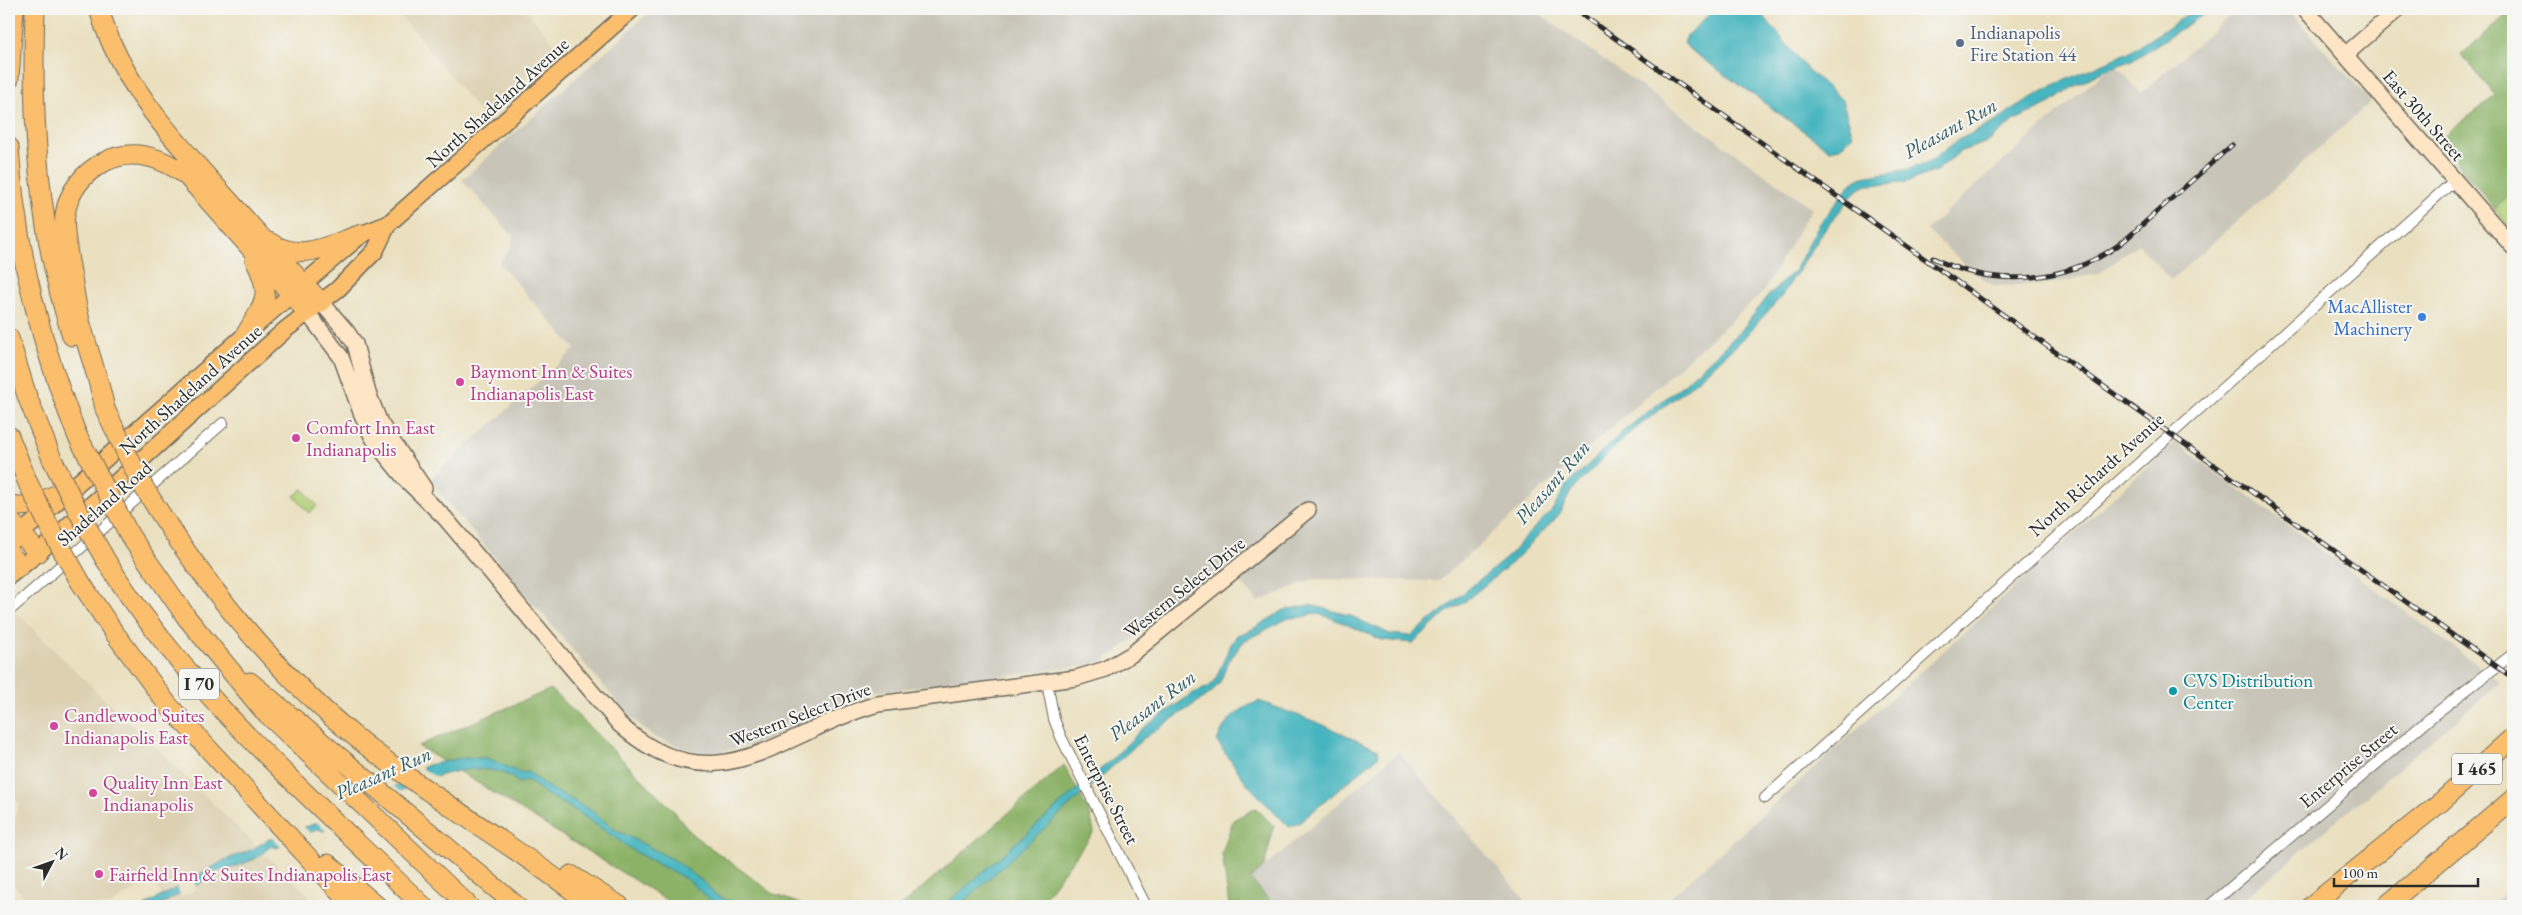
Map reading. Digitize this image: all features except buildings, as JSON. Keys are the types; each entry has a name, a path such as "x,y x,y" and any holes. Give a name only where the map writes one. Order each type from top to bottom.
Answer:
{"highway":[{"path":"9,79 14,9"},
{"path":"35,9 35,120 47,232 56,280 72,338 92,394 105,409"},
{"path":"99,9 105,30 142,98 161,125 252,237 314,307"},
{"name":"I 70","path":"9,147 12,191 24,263 44,342 77,435 130,536 163,586 263,710 340,781 469,906"},
{"path":"362,234 310,252 295,254 252,237 186,174 159,158 136,155 119,156 98,165 81,179 68,202 65,233 77,308 105,409 124,450 158,510 208,584 277,664 327,712 388,761 593,906"},
{"path":"246,334 262,306 266,293 252,237"},
{"name":"I 70","path":"9,338 35,418 52,459 78,511 106,559 149,624 184,668 356,842 423,906"},
{"path":"9,436 28,483 51,530 81,583 113,631 168,705 286,833 315,859 377,906"},
{"path":"9,504 18,506 32,504 73,487"},
{"path":"9,519 15,539 38,553"},
{"path":"220,658 517,906"},
{"name":"I 465","path":"2312,906 2434,807 2513,737"},
{"name":"I 465","path":"2386,906 2513,799"},
{"path":"450,804 518,842 620,906"},
{"path":"315,859 353,906"}],"main road":[{"name":"North Shadeland Avenue","path":"15,539 362,234 388,224 632,9"},
{"name":"North Shadeland Avenue","path":"13,565 38,553 164,441 194,411 314,307 338,289 375,251 388,224"}],"street":[{"name":"East 30th Street","path":"2305,9 2513,247"},
{"path":"2345,56 2398,9"},
{"name":"North Richardt Avenue","path":"1765,798 2454,180"},
{"name":"Western Select Drive","path":"314,307 343,326 355,344 368,394 380,423 445,518 619,724 648,746 683,760 714,764 753,757 855,712 878,704 1048,683 1094,674 1128,657 1308,510"},
{"name":"Shadeland Road","path":"9,610 223,422"},
{"name":"Enterprise Street","path":"2209,906 2435,714 2513,654"},
{"name":"Enterprise Street","path":"1048,683 1056,724 1146,906"}],"shaded area":[{"path":"395,9 526,9 557,47 484,117"},
{"path":"653,9 1533,9 1812,208 1762,293 1439,581 1312,579 1258,602 1240,581 1216,574 1104,661 1088,665 877,692 761,743 718,752 697,752 655,738 628,715 442,496 431,478 575,349 499,263 512,245 513,236 462,180"},
{"path":"2237,9 2288,9 2371,102 2171,280 2138,244 2099,273 2051,284 1995,286 1981,278 1926,230 2114,63 2141,93"},
{"path":"2175,442 2501,682 2236,906 1661,906"},
{"path":"17,613 319,906 167,906 153,879 108,906 55,906 52,904 48,906 32,906 12,883 9,875 9,838 19,804 9,792 9,620"},
{"path":"1399,752 1530,906 1274,906 1250,879"},
{"path":"2513,886 2513,906 2489,906"}],"green space":[{"path":"2513,9 2513,193 2495,208 2438,141 2495,95 2461,55"},
{"path":"2513,193 2513,233 2495,208"},
{"path":"303,489 317,506 309,513 294,496"},
{"path":"551,689 673,810 693,835 774,894 805,906 676,906 418,746"},
{"path":"1064,765 1090,814 1094,832 1038,906 901,906"},
{"path":"1256,808 1274,826 1264,867 1250,879 1274,906 1229,906 1222,853 1233,820"}],"water":[{"path":"1715,9 1758,9 1806,68 1842,100 1853,135 1840,148 1830,150 1689,49 1684,43 1687,35"},
{"name":"Pleasant Run","path":"2197,9 2212,9 2133,60 2103,71 2073,87 2051,103 2015,120 1988,142 1961,151 1936,171 1904,183 1867,185 1857,190 1826,228 1781,297 1741,341 1688,388 1626,436 1572,490 1558,516 1513,562 1463,603 1447,612 1413,643 1382,640 1329,617 1314,613 1303,617 1289,618 1244,641 1229,661 1220,682 1211,693 1143,739 959,906 944,906 1111,760 1142,729 1193,693 1209,687 1215,680 1237,635 1251,630 1284,610 1310,605 1349,615 1390,634 1411,636 1510,555 1553,509 1567,485 1622,432 1684,384 1740,332 1769,295 1795,270 1818,226 1852,182 1863,177 1909,169 1931,161 1958,140 1997,121 2015,107 2054,85 2131,51"},
{"path":"1259,701 1319,723 1378,750 1379,756 1299,823 1289,827 1248,785 1217,742 1223,728 1233,717"},
{"name":"Pleasant Run","path":"462,758 488,758 520,773 528,772 548,787 592,811 614,829 676,861 707,885 714,894 726,900 754,906 717,906 688,880 635,852 578,812 544,793 528,780 519,783 503,773 481,769 459,771 411,786 324,831 318,829 276,848 271,846 257,858 229,869 215,871 194,888 160,906 144,906 225,860 253,849 267,840 314,824 394,787 427,765"}],"pier":[{"path":"420,767 437,778 410,789 398,781"},
{"path":"392,785 403,794 327,832 315,820"},
{"path":"302,825 313,836 282,848 271,837"},
{"path":"192,877 197,889 181,897 176,885"}],"railway":[{"path":"1574,9 2513,678"},
{"path":"1933,258 1957,268 2006,278 2056,273 2080,266 2103,255 2125,240 2232,145"}],"place":[{"name":"Indianapolis Fire Station 44","path":"1960,43"},
{"name":"MacAllister Machinery","path":"2422,317"},
{"name":"Baymont Inn & Suites Indianapolis East","path":"460,382"},
{"name":"Comfort Inn East Indianapolis","path":"296,438"},
{"name":"CVS Distribution Center","path":"2173,691"},
{"name":"Candlewood Suites Indianapolis East","path":"54,726"},
{"name":"Quality Inn East Indianapolis","path":"93,793"},
{"name":"Fairfield Inn & Suites Indianapolis East","path":"99,874"}]}
